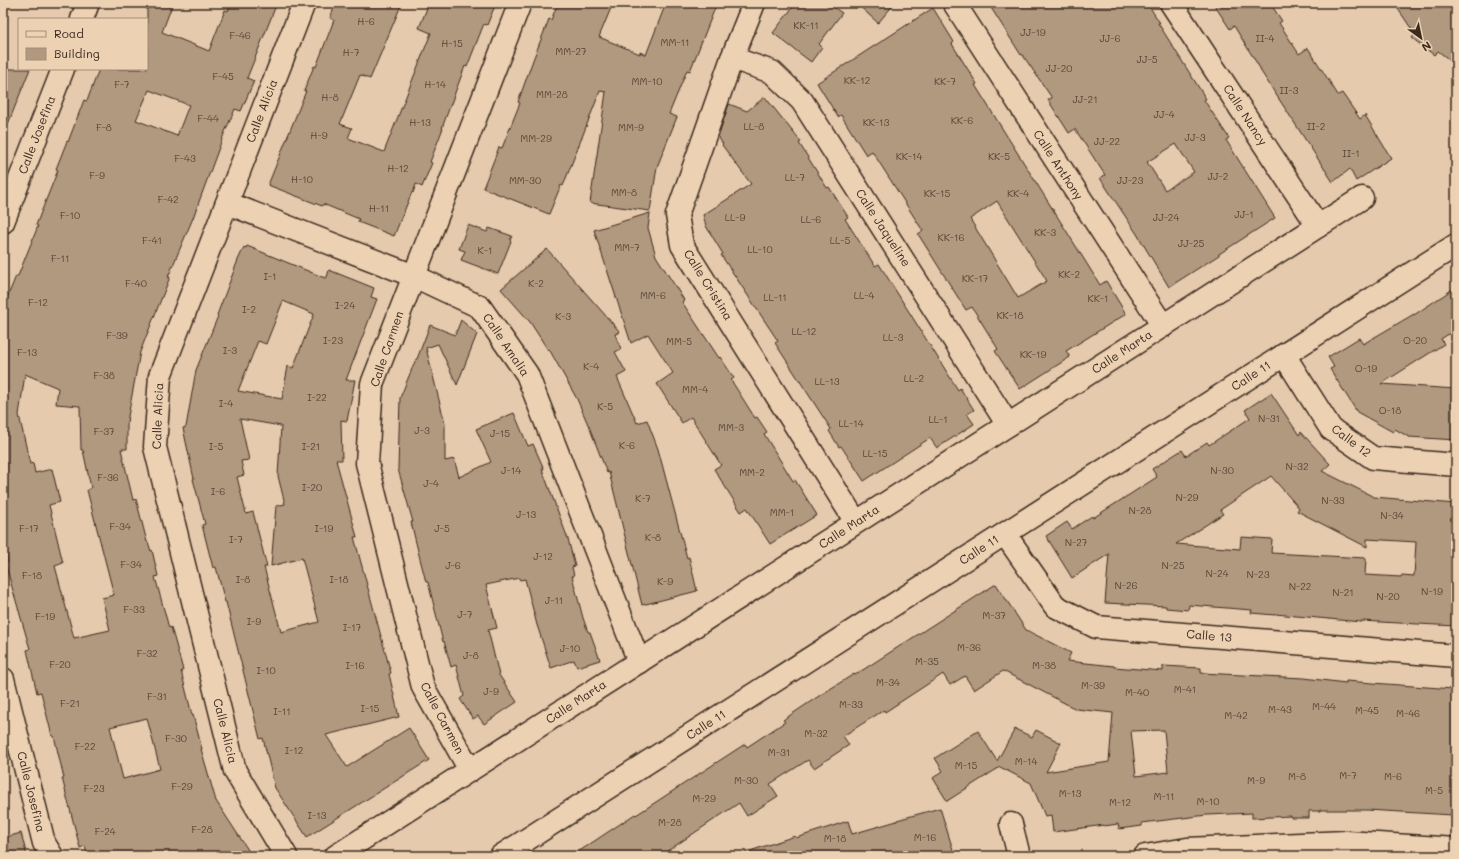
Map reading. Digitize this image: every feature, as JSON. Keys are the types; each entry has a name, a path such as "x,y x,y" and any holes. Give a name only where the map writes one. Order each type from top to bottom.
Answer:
{"street":[{"path":"82,18 88,3"},
{"name":"Calle Alicia","path":"286,856 235,771 155,447 160,376 304,3"},
{"name":"Calle Carmen","path":"470,770 423,687 367,463 372,384 520,3"},
{"name":"Calle Cristina","path":"754,3 732,58 677,215 682,244 856,522"},
{"name":"Calle Anthony","path":"954,3 1163,326"},
{"name":"Calle Nancy","path":"1171,3 1318,226"},
{"name":"Calle Jaqueline","path":"732,58 772,72 802,101 1008,425"},
{"name":"Calle Josefina","path":"3,222 62,70"},
{"name":"Calle Marta","path":"336,856 1362,198"},
{"name":"Calle Amalia","path":"226,203 414,276 480,307 528,374 639,662"},
{"name":"Calle 11","path":"501,856 1456,244"},
{"name":"Calle 12","path":"1284,355 1331,429 1373,458 1456,465"},
{"name":"Calle 13","path":"1005,534 1055,606 1096,627 1456,656"},
{"name":"Calle Josefina","path":"3,679 44,843 52,856"},
{"path":"1011,824 1019,856"},
{"path":"1145,856 1187,849 1346,842 1456,849"}],"building":[{"path":"147,3 173,3 162,32 209,51 225,10 228,11 231,3 277,3 247,78 254,81 241,111 235,109 224,134 193,218 168,277 170,277 140,352 127,422 127,449 121,449 133,500 136,499 147,542 151,551 152,550 158,576 155,577 169,628 171,627 183,670 181,671 192,715 216,801 252,856 88,856 85,846 80,848 62,778 64,778 54,736 52,736 41,692 37,693 27,650 30,649 5,563 8,562 3,544 3,308 16,276 18,276 38,226 36,225 58,170 56,169 67,141 68,142 84,100 87,101 99,70 148,70","holes":["149,90 189,105 177,136 136,120","25,374 58,388 56,404 80,406 81,450 83,450 91,488 87,490 114,595 102,598 110,630 74,638 55,566 63,563 49,505 60,502 52,469 35,473 33,463 30,464 19,415","147,718 160,769 123,779 110,727"]},
{"path":"336,3 402,3 370,79 360,75 340,124 352,128 348,138 384,152 431,33 419,28 429,3 496,3 487,25 484,24 483,26 467,67 465,66 430,162 432,163 422,187 416,184 394,236 358,222 359,219 323,204 322,206 268,185 306,91 304,91 314,66 316,67 334,20 330,18"},
{"path":"558,3 613,3 599,37 640,54 640,52 646,55 666,3 717,3 690,71 687,70 669,114 677,117 657,167 650,211 590,203 606,92 600,91 563,186 561,185 549,214 483,188 499,147 502,148 520,103 518,102 533,60 549,19 551,20"},
{"path":"796,3 827,3 842,13 819,44 822,47 811,62 773,33"},
{"path":"856,3 895,3 878,23"},
{"path":"988,3 1147,3 1206,99 1204,100 1229,138 1226,140 1275,218 1169,287 1137,234 1100,178 1105,175 1075,129 1069,133 1048,100 1052,98 1022,54 1021,55","holes":["1176,144 1194,172 1165,190 1147,162"]},
{"path":"1213,3 1270,3 1282,21 1279,23 1299,54 1308,48 1338,95 1342,93 1360,119 1365,115 1391,158 1356,181 1350,169 1333,182 1260,70 1234,26 1230,29"},
{"path":"1394,3 1456,3 1456,65 1438,51 1434,55 1412,38 1415,34"},
{"path":"933,8 954,42 952,44 977,84 975,85 1100,285 1106,281 1126,314 1066,351 1070,357 1020,389 995,351 998,349 972,307 966,310 918,234 923,231 872,151 866,155 841,115 838,117 817,83","holes":["997,201 1047,281 1018,298 970,219"]},
{"path":"3,69 30,70 4,134"},
{"path":"765,97 801,142 799,143 827,188 829,187 848,217 845,219 875,266 879,264 958,390 960,388 974,410 967,414 974,424 937,448 930,438 864,481 841,446 839,447 829,431 831,429 775,343 778,341 721,255 723,254 706,226 703,215 751,184 722,145 723,144 718,137 729,104 747,111"},
{"path":"650,213 648,228 656,256 684,300 682,302 734,378 731,380 755,418 757,417 767,432 764,434 793,481 795,480 817,515 770,544 747,508 741,512 714,469 721,465 691,417 682,423 657,384 673,373 648,334 631,343 594,230"},
{"path":"468,225 487,232 489,228 512,236 498,274 461,260 465,251 459,249"},
{"path":"247,246 325,278 327,277 329,270 374,288 371,297 377,299 346,380 355,380 347,421 341,420 342,460 336,460 357,537 354,537 391,673 389,674 399,717 326,735 347,767 409,728 429,760 307,837 275,788 263,738 260,739 226,602 216,567 213,568 202,525 205,524 193,479 183,428 186,427 196,370 218,316 217,315 238,260 244,247 246,248","holes":["283,301 314,314 293,368 288,366 282,399 238,391 258,341 266,344","240,419 281,426 278,476 285,504 276,506 271,566 302,558 319,622 281,632 264,567 267,567 253,512 246,514 237,477 244,475 241,461 249,460"]},
{"path":"547,249 620,332 615,334 621,349 615,352 626,372 617,377 637,423 647,420 658,449 687,558 689,557 697,591 642,605 609,472 607,473 577,399 549,349 548,350 530,322 501,289"},
{"path":"1456,287 1456,329 1441,339 1444,344 1381,384 1456,389 1456,440 1409,437 1395,429 1393,432 1357,412 1330,369 1334,367 1328,357 1359,338 1363,344 1414,315"},
{"path":"461,320 477,334 457,385 438,344 426,348 445,424 445,461 454,459 459,477 491,462 476,429 514,413 528,446 533,444 544,469 542,469 568,539 575,566 572,567 574,576 572,576 583,618 588,632 590,632 600,660 577,667 574,660 551,668 537,625 525,579 520,580 519,578 486,585 497,628 488,630 499,675 517,702 484,724 478,716 473,719 460,699 464,696 456,665 451,667 444,641 443,642 428,582 426,582 411,522 413,522 398,469 400,398 430,325 455,335"},
{"path":"1271,393 1299,435 1301,432 1330,464 1322,471 1374,497 1456,504 1456,626 1361,622 1251,613 1252,610 1189,605 1188,610 1166,608 1166,606 1105,603 1109,554 1072,578 1046,536 1067,522 1072,529 1092,516 1093,518 1157,477 1152,469 1182,450 1186,456 1207,442 1209,445 1250,418 1245,410","holes":["1271,476 1299,508 1297,511 1367,547 1367,539 1416,542 1414,576 1402,575 1401,577 1365,575 1366,558 1271,553 1272,539 1241,537 1240,549 1176,544 1223,514 1220,510"]},
{"path":"996,584 1026,630 1071,653 1067,661 1163,671 1163,666 1201,668 1201,673 1304,678 1346,683 1346,681 1453,689 1452,693 1456,693 1456,769 1453,815 1367,810 1320,810 1309,811 1309,818 1291,818 1291,816 1252,818 1252,813 1207,815 1142,823 1142,826 1119,829 1118,824 1053,832 1051,815 1045,816 1031,783 1000,767 947,801 933,778 943,771 935,758 978,731 997,761 1015,729 1032,737 1036,730 1061,743 1046,772 1109,762 1113,713 1076,709 1003,671 974,690 965,676 950,685 943,674 885,712 884,710 843,736 849,745 814,768 808,760 770,784 778,796 747,816 739,803 660,856 572,856 745,744 747,747 785,722 783,720 822,694 854,674 855,675","holes":["1164,730 1168,772 1136,776 1131,731"]},
{"path":"940,808 954,853 943,856 745,856 744,853 795,836 796,838 848,821 852,834"},
{"path":"21,833 27,856 3,856 3,838"}]}
